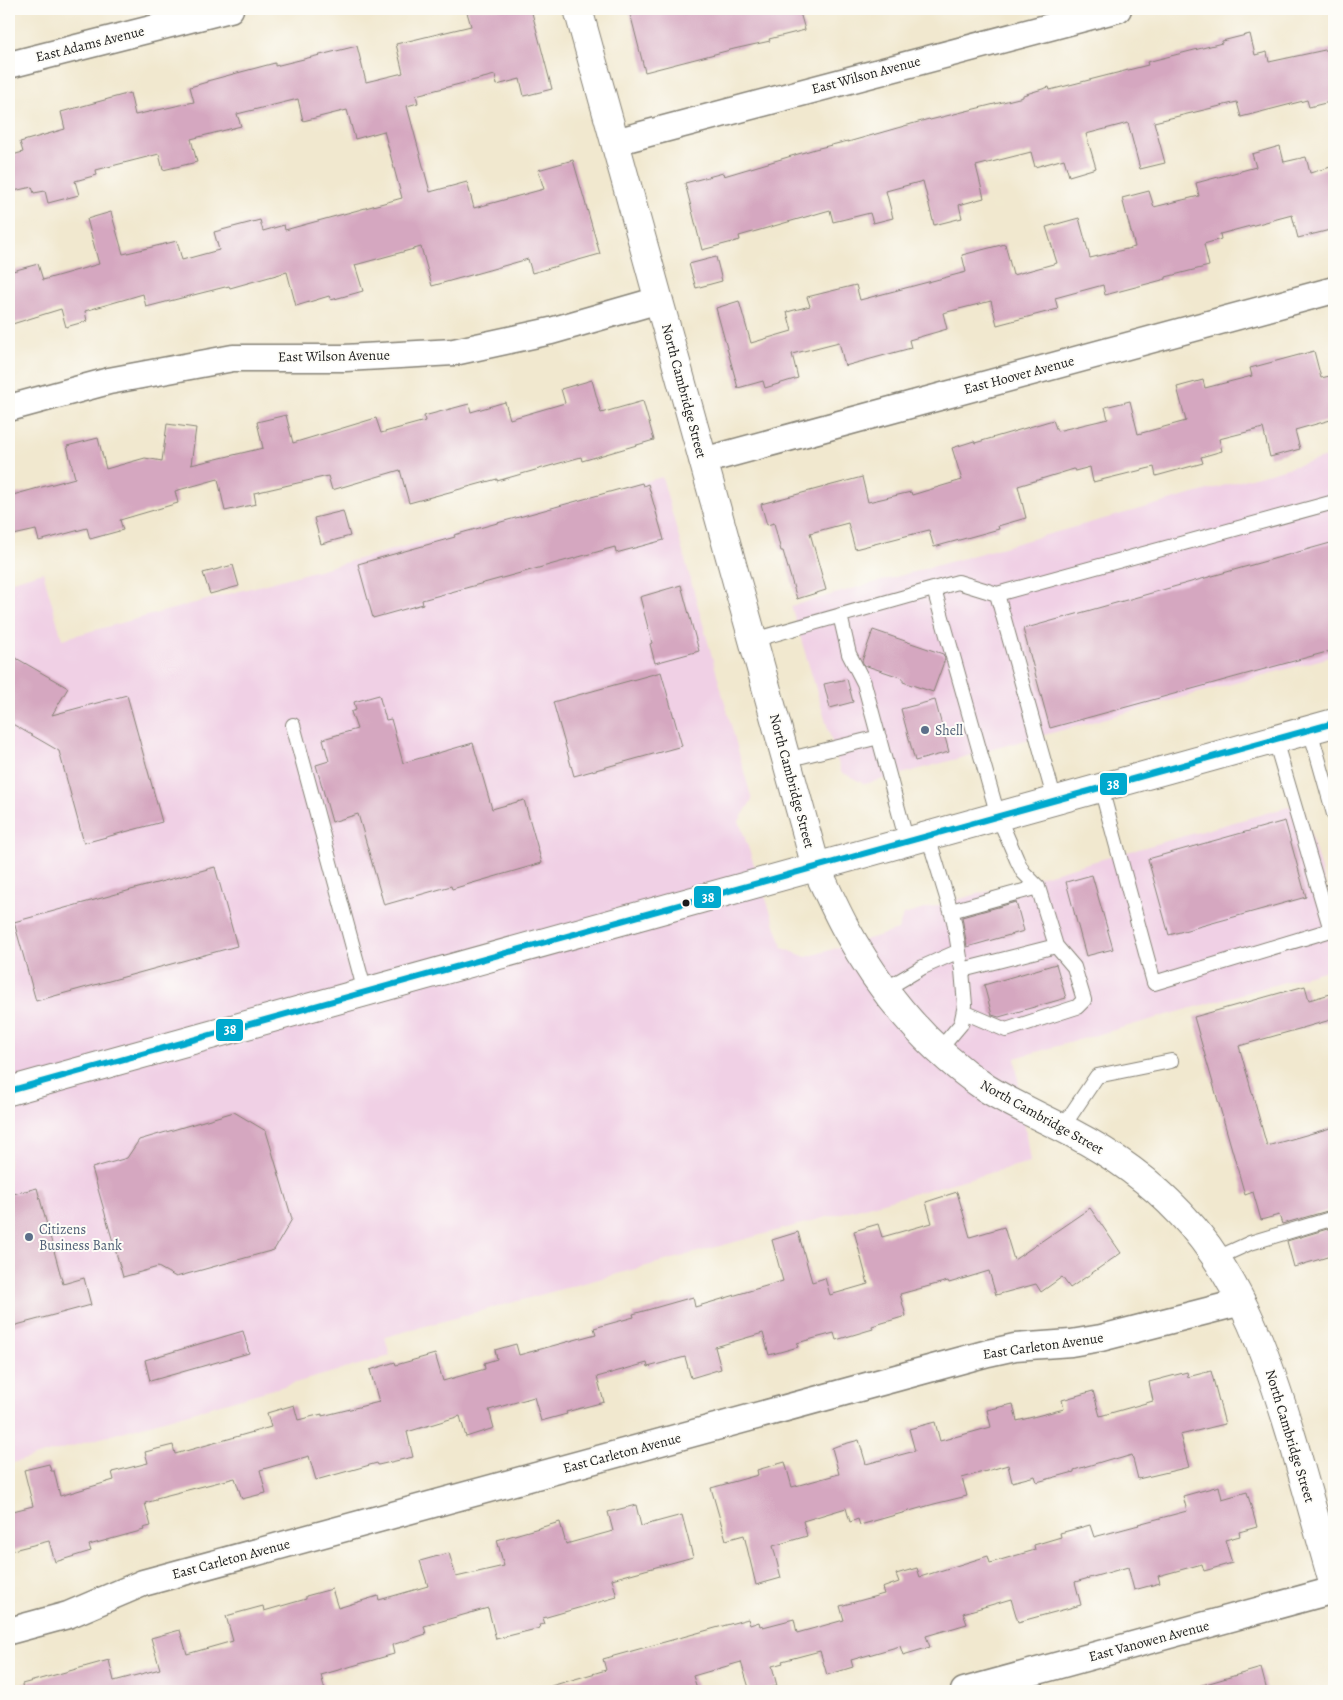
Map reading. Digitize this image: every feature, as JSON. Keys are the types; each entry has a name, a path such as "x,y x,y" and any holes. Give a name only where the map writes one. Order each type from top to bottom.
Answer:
{"street":[{"name":"East Adams Avenue","path":"9,65 230,9"},
{"name":"North Cambridge Street","path":"578,9 816,867 846,929 884,990 915,1027 939,1050 987,1088 1102,1150 1127,1167 1158,1191 1181,1214 1217,1258 1242,1302 1264,1354 1283,1409 1334,1586"},
{"name":"East Wilson Avenue","path":"615,142 1118,9"},
{"name":"East Hoover Avenue","path":"703,461 1334,290"},
{"name":"East Wilson Avenue","path":"9,408 108,381 233,358 346,358 454,352 551,331 659,300"},
{"path":"9,1091 1322,726"},
{"name":"East Carleton Avenue","path":"9,1632 68,1615 143,1584 988,1352 1016,1347 1071,1343 1101,1338 1242,1302"},
{"name":"East Vanowen Avenue","path":"964,1691 1334,1590"}],"lane":[{"path":"753,640 958,582 997,594 1334,502"},
{"path":"934,589 998,816 1016,860 1023,872 1038,887 1056,946 1074,967 1084,1000 1077,1008 1006,1030 964,1012"},
{"path":"997,594 1055,800"},
{"path":"840,615 849,654 864,683 879,737 918,838 951,911 962,970 965,1005 961,1024 939,1050"},
{"path":"293,725 365,992"},
{"path":"1322,726 1334,814"},
{"path":"786,760 879,737"},
{"path":"1102,788 1154,984 1331,930 1274,740"},
{"path":"951,911 1038,887"},
{"path":"962,970 1056,946"},
{"path":"884,990 923,967 959,951"},
{"path":"1062,1128 1097,1076 1171,1061"},
{"path":"1217,1258 1250,1243 1334,1218"}],"shaded area":[{"path":"1334,455 1334,656 865,784 841,772 791,606"},
{"path":"662,477 752,800 739,821 783,948 806,957 898,930 903,915 1302,803 1334,916 1334,968 1015,1058 1030,1162 385,1337 390,1356 9,1464 9,582 43,572 62,639"}],"building":[{"path":"466,9 531,9 552,89 524,96 520,79 497,85 495,75 416,95 418,103 407,106 430,192 467,182 474,208 544,189 538,170 573,160 600,254 532,273 528,259 432,286 421,247 355,265 363,291 331,300 329,296 296,306 287,272 230,288 229,286 146,307 143,294 85,311 87,321 66,327 61,309 9,325 9,272 38,264 43,280 99,264 87,219 111,212 123,254 177,241 182,260 219,250 214,232 260,220 263,231 284,225 285,230 402,198 384,131 355,139 347,110 303,121 298,99 237,114 241,126 191,139 197,162 163,170 159,154 96,170 97,175 75,181 79,195 48,203 45,191 34,193 32,187 9,192 9,156 23,152 20,142 65,129 61,112 130,93 135,115 194,102 190,87 207,81 275,63 275,66 357,46 366,82 403,73 396,44 471,26"},
{"path":"629,9 799,9 805,30 769,39 770,41 645,72"},
{"path":"1250,34 1255,55 1267,52 1269,62 1334,48 1334,101 1309,107 1307,100 1241,117 1237,102 1154,122 1165,163 1140,169 1128,123 1086,134 1096,168 1069,176 1064,159 1035,167 1031,152 976,166 984,198 959,205 962,218 934,225 923,181 886,191 893,218 873,223 870,213 833,222 830,210 739,236 740,240 702,250 685,183 723,173 724,176 815,149 1023,97 1023,95 1049,87 1050,90 1148,65 1147,62"},
{"path":"1280,146 1284,162 1306,157 1310,173 1334,166 1334,229 1298,238 1292,215 1220,234 1221,239 1204,244 1209,266 1105,295 1103,285 1055,298 1058,309 997,325 991,301 943,313 947,329 909,340 911,348 845,366 839,342 792,354 798,378 765,388 763,381 738,388 716,308 739,301 751,343 792,331 787,312 810,306 807,297 856,285 860,300 966,272 962,255 1005,244 1013,275 1057,263 1046,227 1079,218 1090,258 1135,247 1122,198 1149,191 1154,207 1199,196 1196,183 1256,167 1252,154"},
{"path":"716,257 722,281 696,288 689,264"},
{"path":"1314,351 1321,378 1334,375 1334,419 1295,430 1300,449 1270,457 1263,428 1219,439 1222,451 1201,457 1203,463 1156,476 1154,467 1093,482 1090,467 1075,471 1074,469 1018,486 1026,518 998,526 999,529 934,547 929,530 855,549 848,523 810,533 826,590 797,599 774,523 767,525 761,504 862,477 868,502 911,492 912,495 962,480 952,448 1053,420 1057,431 1108,419 1105,407 1130,401 1138,434 1186,421 1177,387 1203,380 1205,388 1252,376 1250,368"},
{"path":"592,380 601,413 643,401 654,440 582,461 581,457 409,503 400,470 332,490 328,476 254,493 256,504 225,511 218,479 175,491 178,503 120,520 123,530 90,539 87,528 39,541 36,530 9,536 9,496 75,478 67,446 98,438 106,469 145,458 162,461 167,424 196,428 191,465 263,448 257,422 286,415 293,443 376,418 381,433 425,421 424,416 469,404 471,412 505,402 510,419 565,403 561,389"},
{"path":"642,483 643,486 648,484 664,540 616,553 615,547 422,600 423,604 373,618 358,564 455,537 454,535"},
{"path":"343,511 350,536 321,544 314,518"},
{"path":"1334,542 1334,650 1050,728 1023,629"},
{"path":"233,565 239,586 210,594 203,573"},
{"path":"681,585 699,651 655,663 650,644 652,643 640,597"},
{"path":"873,630 943,654 945,659 933,692 903,682 903,678 864,665 862,661"},
{"path":"9,654 68,688 52,715 127,695 162,822 84,843 59,751 9,722"},
{"path":"661,672 682,746 574,776 553,702"},
{"path":"847,679 853,702 830,708 824,684"},
{"path":"379,695 386,720 391,719 403,763 473,743 492,809 524,800 542,863 452,889 451,886 384,905 358,814 332,822 316,765 329,761 323,739 357,729 351,712 356,710 354,702"},
{"name":"Shell","path":"935,700 949,752 915,761 901,709"},
{"path":"1285,821 1306,897 1169,935 1148,859"},
{"path":"215,867 237,946 36,1001 14,922"},
{"path":"1092,875 1113,949 1086,956 1066,882"},
{"path":"1016,902 1024,931 967,947 962,917"},
{"path":"1056,964 1066,998 999,1017 992,1015 984,985"},
{"path":"1305,986 1309,1000 1334,993 1334,1019 1239,1046 1267,1146 1334,1127 1334,1209 1282,1224 1279,1215 1261,1220 1253,1192 1245,1195 1194,1017"},
{"path":"234,1112 266,1131 292,1219 274,1250 176,1277 158,1267 123,1277 92,1168 127,1158 139,1140"},
{"name":"Citizens Business Bank","path":"37,1188 63,1284 84,1278 91,1305 9,1327 9,1195"},
{"path":"957,1192 970,1237 1004,1227 1014,1260 1090,1208 1121,1253 1070,1288 1062,1277 1041,1292 1036,1284 996,1295 989,1271 949,1283 948,1281 900,1294 906,1316 872,1326 873,1329 836,1340 834,1333 797,1343 798,1347 769,1355 763,1333 715,1347 721,1369 691,1378 685,1357 648,1367 647,1363 597,1377 604,1402 541,1421 534,1397 489,1410 494,1428 466,1437 460,1416 407,1432 413,1457 378,1465 377,1463 316,1480 309,1456 260,1470 266,1493 242,1499 235,1478 156,1498 156,1500 145,1503 151,1526 143,1528 144,1530 89,1545 91,1551 55,1562 49,1541 9,1551 9,1512 33,1506 24,1470 49,1464 51,1471 54,1471 60,1496 114,1480 112,1472 148,1463 145,1452 173,1445 175,1454 271,1427 267,1413 294,1405 298,1420 379,1402 370,1370 395,1362 396,1365 435,1354 443,1381 485,1369 484,1363 497,1359 495,1350 516,1344 519,1355 596,1334 594,1328 634,1317 633,1314 693,1297 695,1307 783,1281 772,1240 798,1232 812,1282 825,1278 830,1295 868,1284 854,1231 878,1224 882,1237 932,1223 926,1202"},
{"path":"1334,1227 1334,1255 1294,1267 1287,1241"},
{"path":"243,1331 249,1353 150,1381 145,1360"},
{"path":"1211,1371 1225,1424 1180,1435 1189,1467 1138,1479 1132,1455 1115,1460 1114,1458 1037,1482 1035,1476 1012,1482 1008,1465 962,1478 967,1496 860,1525 858,1519 850,1522 846,1508 803,1521 807,1536 773,1546 781,1578 756,1585 744,1535 726,1540 711,1488 758,1475 757,1470 785,1462 792,1487 839,1474 832,1448 837,1446 859,1440 866,1464 915,1451 909,1429 935,1422 940,1441 991,1427 987,1410 1013,1404 1017,1421 1064,1409 1062,1400 1093,1391 1100,1416 1153,1401 1149,1382 1187,1372 1188,1377"},
{"path":"1219,1486 1222,1499 1247,1492 1257,1527 1239,1532 1240,1536 1225,1540 1232,1563 1204,1571 1202,1564 1158,1576 1160,1583 1134,1590 1128,1567 1075,1582 1081,1605 1018,1622 1011,1599 963,1613 967,1624 926,1636 930,1647 903,1655 900,1646 851,1660 853,1667 827,1675 820,1651 782,1661 783,1663 772,1666 777,1686 758,1691 750,1691 741,1662 693,1676 698,1691 551,1691 551,1686 606,1670 603,1659 748,1619 750,1625 759,1622 760,1626 763,1625 763,1627 794,1619 797,1633 844,1620 840,1606 884,1594 882,1588 899,1582 896,1574 917,1568 920,1577 988,1556 990,1563 1035,1550 1034,1545 1061,1537 1060,1533 1090,1525 1094,1537 1139,1525 1187,1511 1183,1496"},
{"path":"636,1505 641,1526 682,1515 693,1557 612,1579 617,1597 543,1618 545,1624 539,1625 540,1628 496,1639 488,1608 424,1626 426,1634 392,1645 394,1654 321,1675 325,1691 23,1691 22,1684 109,1660 114,1681 160,1669 151,1638 180,1630 187,1654 233,1641 226,1616 263,1606 264,1611 306,1599 306,1596 332,1589 338,1608 378,1596 379,1600 428,1586 420,1561 449,1553 456,1577 504,1566 497,1540 560,1522 566,1544 613,1531 608,1512"},
{"path":"1261,1668 1267,1691 1200,1691 1199,1686"}],"transit line":[{"name":"38","path":"9,1091 1334,723"}],"place":[{"name":"Shell","path":"925,730"},
{"name":"Citizens Business Bank","path":"29,1237"}]}
